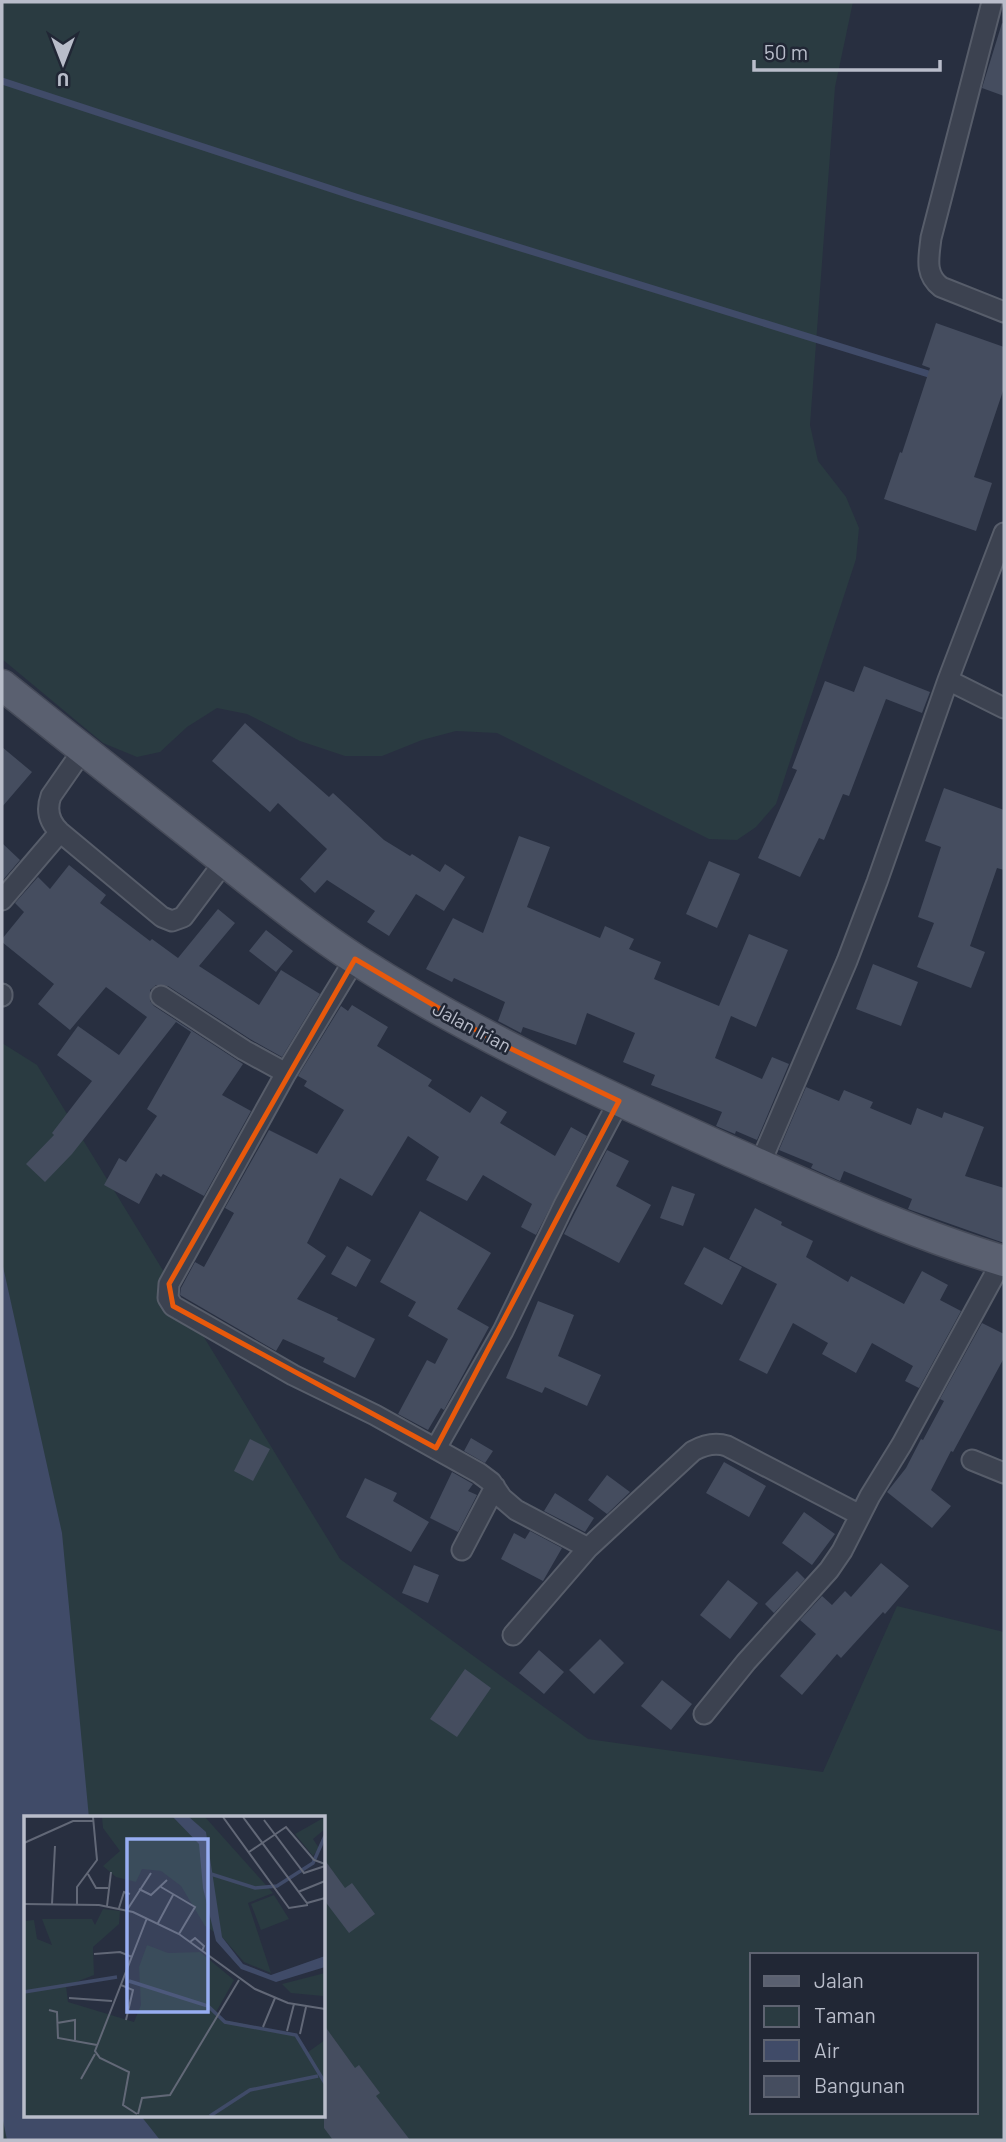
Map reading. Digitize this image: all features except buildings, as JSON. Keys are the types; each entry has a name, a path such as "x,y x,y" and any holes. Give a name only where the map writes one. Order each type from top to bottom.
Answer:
{"main road":[{"name":"Jalan Irian","path":"2,685 273,900 355,959 418,998 493,1040 619,1101 930,1236 1003,1261"}],"street":[{"path":"992,2 931,238 928,269 934,282 941,287 1004,312"},
{"path":"760,1164 877,882 948,680 1004,534"},
{"path":"948,680 1004,708"},
{"path":"83,750 51,796 48,814 54,827 167,920 183,917 225,861"},
{"path":"2,900 60,832"},
{"path":"355,959 286,1073 169,1284 168,1298 173,1306 293,1375 375,1415 488,1479 502,1498 516,1510 587,1548"},
{"path":"161,996 244,1050 286,1073"},
{"path":"436,1448 503,1331 619,1101"},
{"path":"704,1714 746,1662 829,1570 1003,1261"},
{"path":"513,1635 587,1548 693,1451 703,1446 727,1446 860,1515"},
{"path":"972,1460 1004,1473"},
{"path":"462,1550 495,1487"}],"highlighted area":[{"path":"355,959 493,1040 619,1101 436,1448 173,1306 169,1284"}],"green space":[{"path":"2,2 853,2 835,87 810,425 818,461 846,497 859,528 856,559 776,804 756,827 737,840 709,839 497,733 456,731 422,740 382,756 345,756 300,741 247,714 217,708 187,727 160,752 137,757 103,743 2,659"},
{"path":"2,1043 37,1065 340,1559 588,1739 823,1772 897,1606 1004,1632 1004,2140 2,2140"}],"water":[{"path":"2,1262 62,1533 89,1816 24,1816 24,2118 143,2118 160,2140 7,2140 2,2116"}],"waterway":[{"path":"2,81 356,197 935,376"}]}
